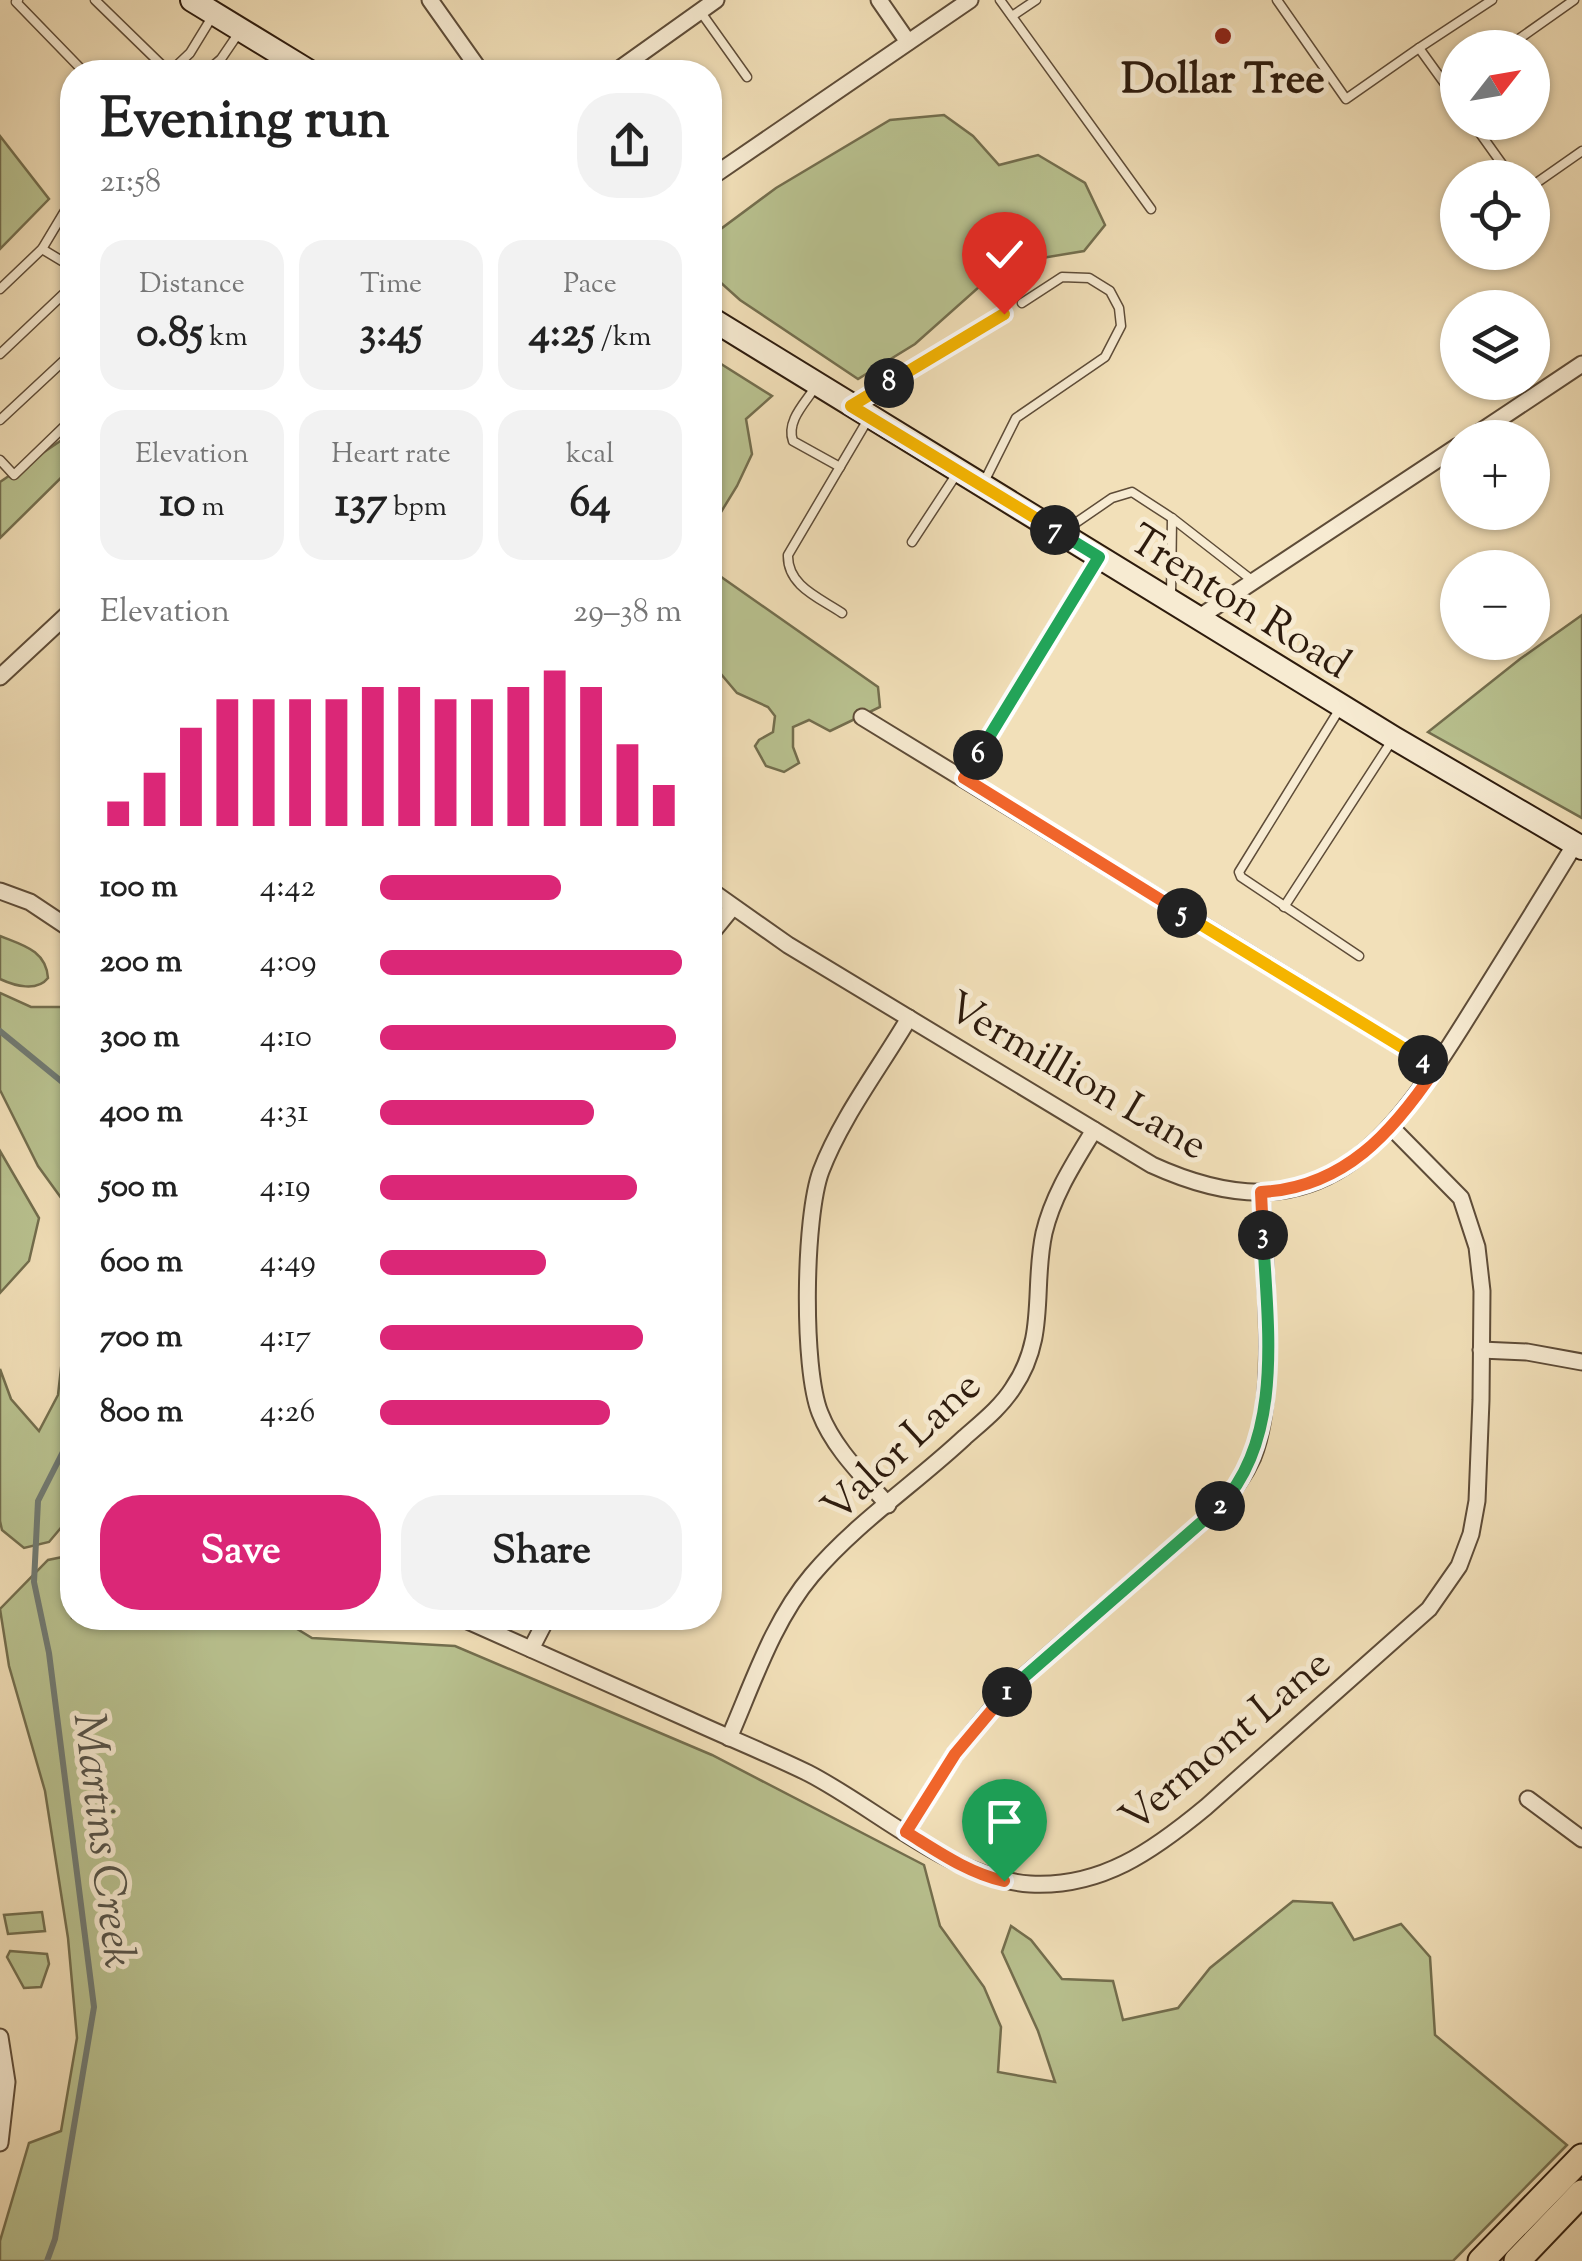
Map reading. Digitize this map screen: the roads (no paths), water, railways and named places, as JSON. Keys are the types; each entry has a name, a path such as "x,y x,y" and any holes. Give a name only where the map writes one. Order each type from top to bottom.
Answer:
{"main road":[{"path":"192,0 290,60"},
{"name":"Trenton Road","path":"722,326 1394,738 1579,846"},
{"path":"1482,2261 1582,2156"},
{"path":"1516,2261 1582,2193"}],"street":[{"path":"430,0 472,60"},
{"path":"632,60 716,0"},
{"path":"879,0 908,42"},
{"path":"722,170 963,2"},
{"path":"1497,420 1582,364"},
{"path":"1198,618 1440,458"},
{"path":"964,778 1099,557"},
{"path":"0,678 60,621"},
{"path":"862,718 1436,1068"},
{"name":"Vermillion Lane","path":"722,900 1152,1165 1218,1189 1261,1192 1303,1186 1325,1178 1368,1152 1392,1128 1436,1068 1579,846"},
{"path":"0,891 30,902 60,920"},
{"path":"722,920 732,908"},
{"path":"888,1505 830,1433 814,1395 808,1343 810,1240 815,1193 822,1170 840,1131 909,1018"},
{"name":"Vermont Lane","path":"488,1630 806,1772 943,1855 987,1877 1060,1884 1112,1872 1191,1819 1429,1609 1447,1586 1471,1534 1477,1501 1482,1350 1477,1247 1461,1198 1392,1128"},
{"name":"Valor Lane","path":"730,1738 777,1630 813,1573 1000,1404 1026,1366 1039,1315 1042,1252 1050,1212 1094,1130"},
{"path":"906,1832 955,1754 1005,1694 1204,1521 1240,1482 1258,1442 1264,1397 1261,1192"},
{"path":"1482,1350 1527,1352 1582,1362"},
{"path":"531,1649 541,1630"},
{"path":"1528,1799 1582,1839"},
{"path":"0,2037 6,2082 0,2143"}],"lane":[{"path":"18,0 72,60"},
{"path":"95,0 158,60"},
{"path":"1000,0 1152,209"},
{"path":"1012,16 1036,0"},
{"path":"1277,0 1346,99 1492,0"},
{"path":"1532,30 1574,0"},
{"path":"700,12 747,77"},
{"path":"183,60 214,14"},
{"path":"219,60 241,30"},
{"path":"1419,48 1440,77"},
{"path":"1550,173 1582,150"},
{"path":"0,289 42,249 60,219"},
{"path":"42,249 60,260"},
{"path":"982,486 1016,418 1105,357 1122,326 1110,291 1089,278 1062,277 1022,304"},
{"path":"0,354 60,297"},
{"path":"842,613 798,584 788,555 840,467 860,412 1004,314"},
{"path":"0,420 60,364"},
{"path":"816,385 791,425 790,436 840,467"},
{"path":"0,460 14,475 60,431"},
{"path":"912,542 959,472"},
{"path":"1060,533 1112,498 1132,492 1254,581"},
{"path":"1172,518 1172,602"},
{"path":"1342,706 1239,872 1359,956"},
{"path":"1284,906 1394,738"}],"waterway":[{"name":"Martins Creek","path":"0,1031 60,1080"},
{"name":"Martins Creek","path":"47,2261 55,2239 94,2007 49,1653 34,1582 38,1501 60,1458"}],"place":[{"name":"Dollar Tree","path":"1223,36"}]}
